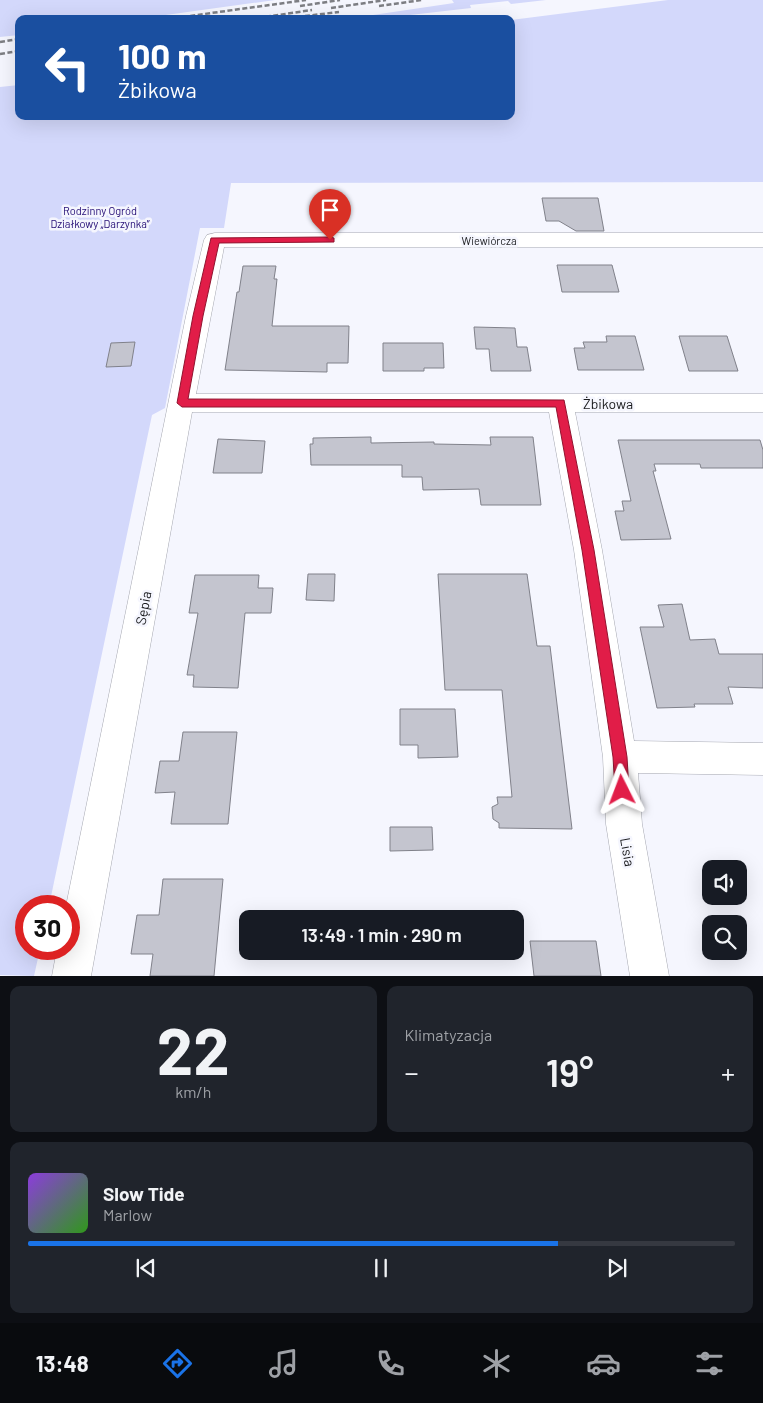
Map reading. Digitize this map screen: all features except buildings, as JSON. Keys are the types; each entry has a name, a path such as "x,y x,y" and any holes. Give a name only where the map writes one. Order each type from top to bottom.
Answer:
{"street":[{"name":"Wiewiórcza","path":"215,240 763,240"},
{"name":"Sępia","path":"71,976 198,316 215,240"},
{"name":"Żbikowa","path":"182,403 763,403"},
{"name":"Lisia","path":"560,403 588,550 620,757 624,824 650,976"},
{"path":"620,757 763,759"}],"green space":[{"path":"0,0 275,0 166,15 15,15 15,35 0,37"},
{"path":"452,0 546,0 511,4 508,1 470,5 471,8 410,15 373,15 454,3"},
{"name":"Rodzinny Ogród Działkowy „Darzynka”","path":"668,0 763,0 763,182 231,183 224,228 200,228 165,408 152,415 51,895 15,895 15,960 38,960 34,976 0,975 0,87 15,85 15,120 515,120 515,19"}],"railway":[{"path":"197,15 306,0"},
{"path":"300,6 340,0"},
{"path":"331,8 386,0"},
{"path":"379,6 422,0"},
{"path":"278,15 312,10"},
{"path":"314,15 339,12"},
{"path":"0,42 15,40"},
{"path":"0,54 15,52"}],"route":[{"path":"330,240 215,240 198,316 182,403 560,403 588,550 620,757 622,790"}]}
